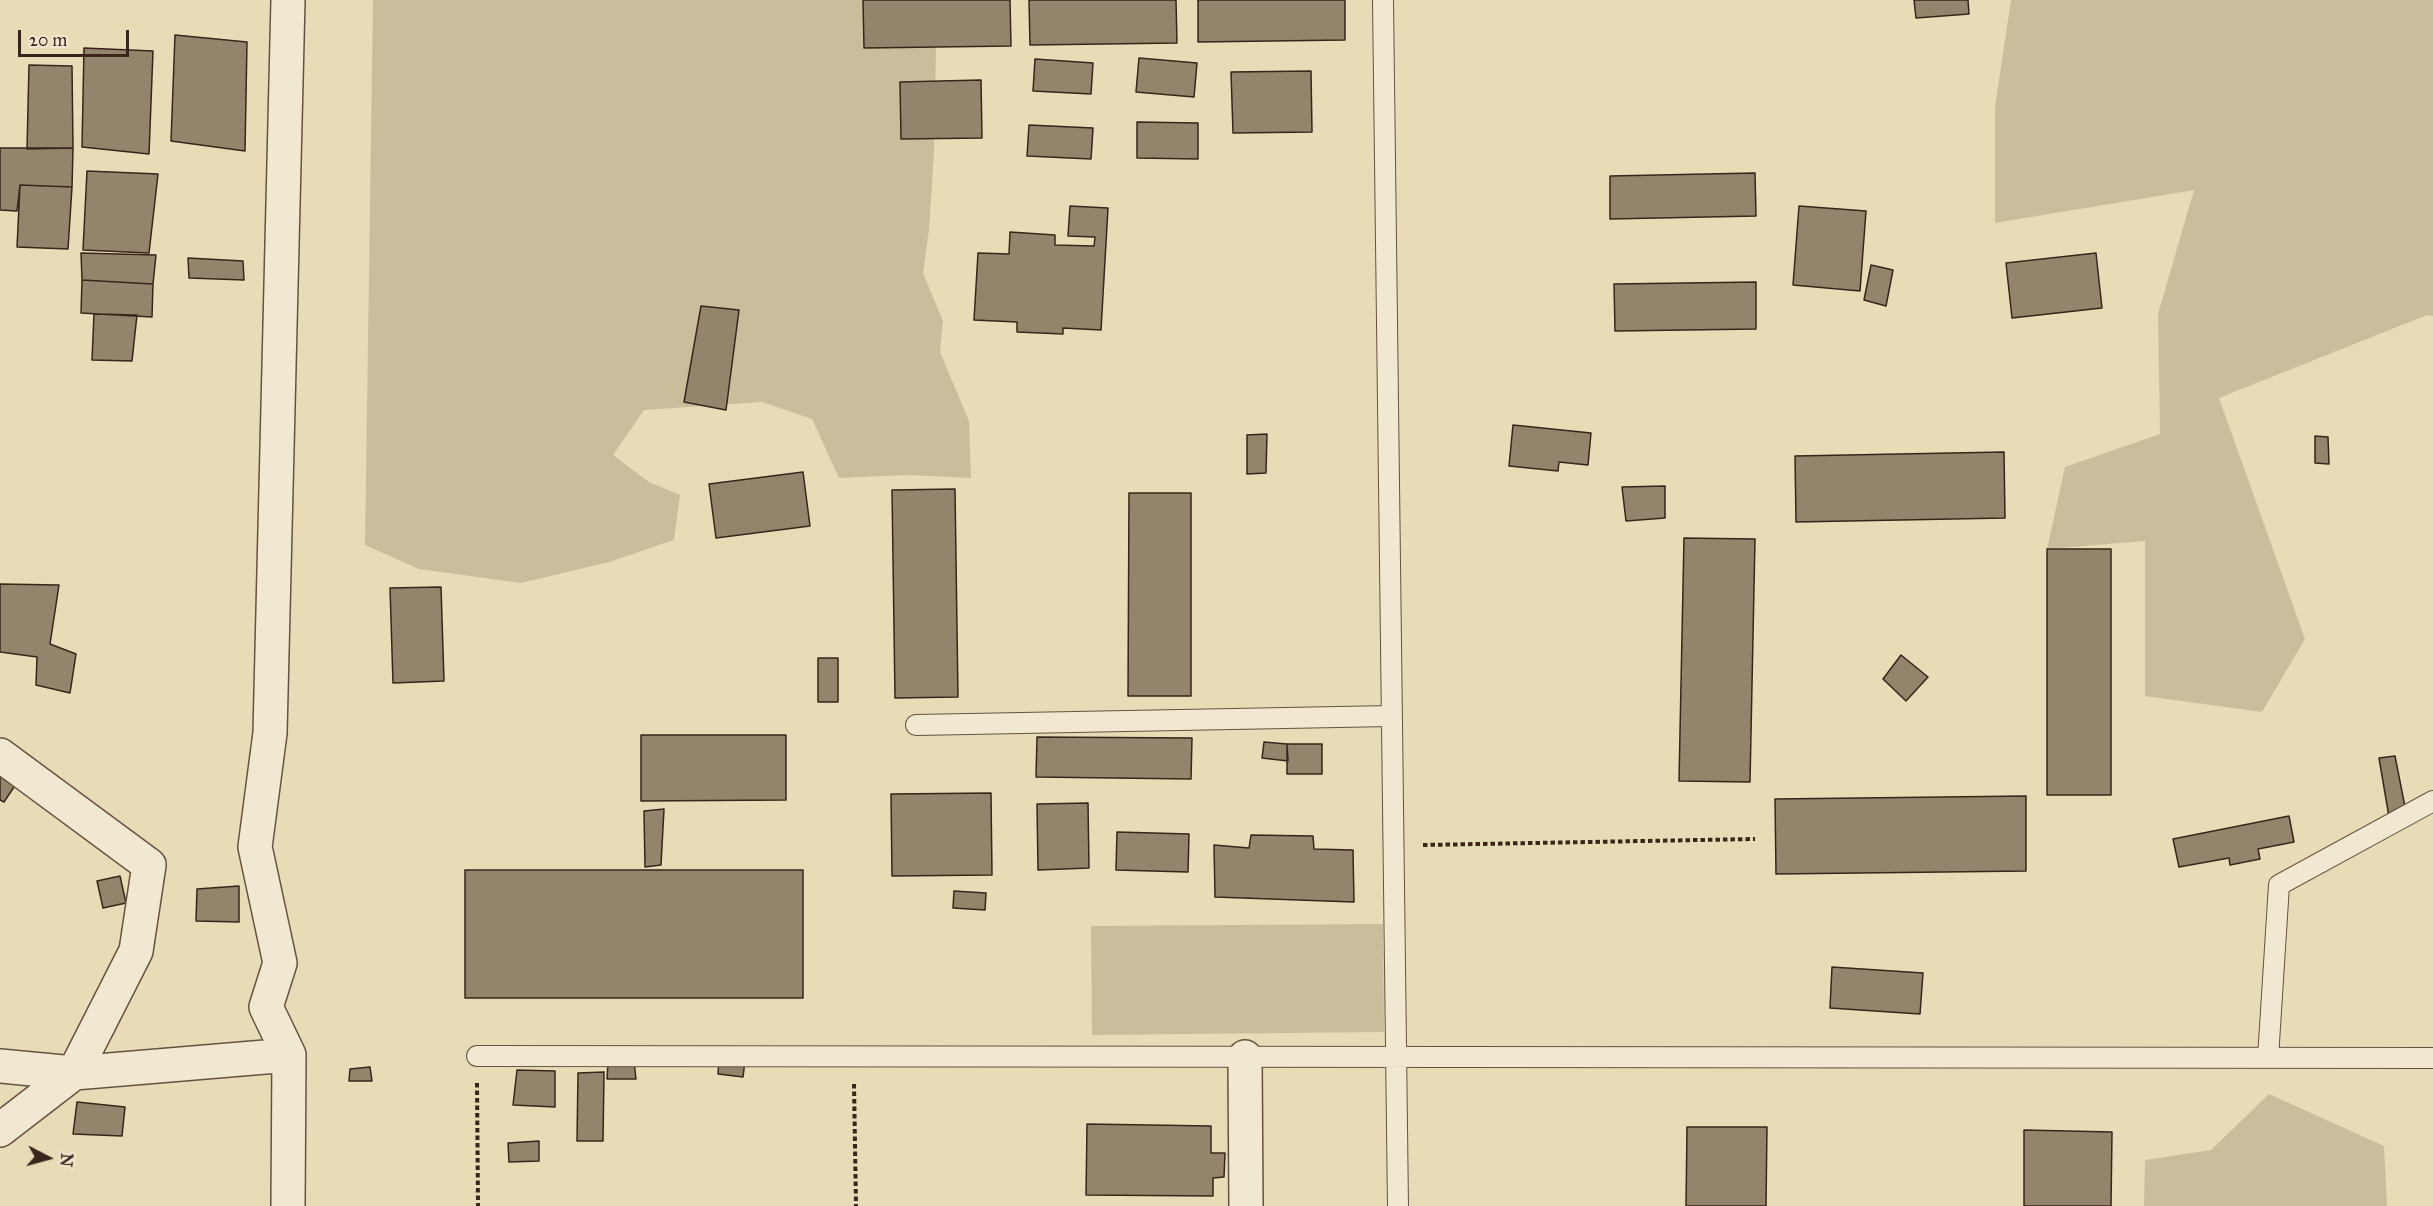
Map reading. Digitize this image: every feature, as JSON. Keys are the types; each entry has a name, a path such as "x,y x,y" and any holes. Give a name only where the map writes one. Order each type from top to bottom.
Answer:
{"street":[{"path":"288,0 270,733 255,847 280,963 266,1007 289,1055 288,1206"},
{"path":"0,755 149,865 136,951 74,1073 0,1131"},
{"path":"0,1066 74,1073 289,1055"},
{"path":"1245,1057 1246,1206"}],"lane":[{"path":"1383,0 1394,1057 1398,1206"},
{"path":"916,725 1391,716"},
{"path":"2268,1058 2279,885 2433,801"},
{"path":"477,1056 2433,1058"}],"path":[{"path":"1392,845 1755,839"},
{"path":"477,1056 478,1206"},
{"path":"854,1056 856,1206"}],"shaded area":[{"path":"373,0 920,0 922,28 936,47 934,152 929,230 923,273 943,321 940,352 969,421 971,478 908,475 839,478 812,419 762,402 644,410 613,455 649,482 680,495 674,540 609,562 521,583 419,569 365,545"},
{"path":"2011,0 2433,0 2433,316 2427,315 2219,398 2305,639 2262,712 2145,696 2145,541 2047,549 2065,467 2160,434 2158,314 2194,190 1995,223 1995,107"},
{"path":"1383,924 1384,1032 1092,1035 1091,926"},
{"path":"2269,1094 2384,1146 2387,1206 2144,1206 2145,1160 2211,1150"}],"building":[{"path":"863,0 1010,0 1011,46 864,48"},
{"path":"1029,0 1176,0 1177,43 1030,45"},
{"path":"1198,0 1345,0 1345,40 1198,42"},
{"path":"1914,0 1968,0 1969,14 1916,18"},
{"path":"175,35 247,42 245,151 171,141"},
{"path":"84,48 153,51 149,154 82,147"},
{"path":"1139,58 1197,63 1194,97 1136,92"},
{"path":"1035,59 1093,63 1091,94 1033,91"},
{"path":"29,65 72,66 73,148 27,149"},
{"path":"1311,71 1312,132 1233,133 1231,72"},
{"path":"981,80 982,138 901,139 900,82"},
{"path":"1137,122 1198,123 1198,159 1137,158"},
{"path":"1029,125 1093,128 1091,159 1027,156"},
{"path":"0,148 73,148 72,187 20,185 17,211 0,210"},
{"path":"87,171 158,174 149,253 83,250"},
{"path":"1755,173 1756,216 1610,219 1610,176"},
{"path":"20,185 72,187 68,249 17,247"},
{"path":"1070,206 1108,208 1101,330 1063,328 1063,334 1017,332 1017,322 974,320 978,253 1009,254 1010,232 1055,235 1055,245 1094,246 1095,237 1068,236"},
{"path":"1799,206 1866,211 1860,291 1793,285"},
{"path":"81,253 156,255 153,284 82,280"},
{"path":"2096,253 2102,308 2012,318 2006,263"},
{"path":"188,258 243,261 244,280 189,278"},
{"path":"1871,265 1893,270 1886,306 1864,300"},
{"path":"82,280 153,284 152,317 81,313"},
{"path":"1756,282 1756,329 1615,331 1614,284"},
{"path":"701,306 739,310 726,410 684,402"},
{"path":"94,314 137,315 132,361 92,360"},
{"path":"1513,425 1591,433 1588,465 1559,462 1558,471 1509,466"},
{"path":"1267,434 1266,473 1247,474 1247,435"},
{"path":"2315,436 2328,437 2329,464 2315,463"},
{"path":"2004,452 2005,518 1796,522 1795,456"},
{"path":"803,472 810,526 716,538 709,484"},
{"path":"1665,486 1665,518 1626,521 1622,487"},
{"path":"955,489 958,697 895,698 892,490"},
{"path":"1129,493 1191,493 1191,696 1128,696"},
{"path":"1684,538 1755,539 1750,782 1679,781"},
{"path":"2047,549 2111,549 2111,795 2047,795"},
{"path":"0,584 59,585 50,644 76,654 70,693 36,685 37,657 0,652"},
{"path":"441,587 444,681 393,683 390,588"},
{"path":"1901,655 1928,677 1906,701 1883,679"},
{"path":"818,658 838,658 838,702 818,702"},
{"path":"641,735 786,735 786,800 641,801"},
{"path":"1037,737 1192,738 1191,779 1036,777"},
{"path":"1264,742 1287,744 1288,761 1262,758"},
{"path":"1287,744 1322,744 1322,774 1287,774"},
{"path":"2395,756 2406,812 2389,817 2379,758"},
{"path":"0,775 16,784 4,802 0,800"},
{"path":"991,793 992,875 892,876 891,794"},
{"path":"2026,796 2026,871 1776,874 1775,799"},
{"path":"1088,803 1089,868 1038,870 1037,804"},
{"path":"664,809 661,865 645,867 644,811"},
{"path":"2289,816 2294,842 2258,849 2260,859 2230,865 2229,858 2179,867 2173,839"},
{"path":"1117,832 1189,834 1188,872 1116,870"},
{"path":"1251,835 1313,836 1314,849 1353,850 1354,902 1215,897 1214,845 1249,848"},
{"path":"465,870 803,870 803,998 465,998"},
{"path":"120,876 126,903 103,908 97,881"},
{"path":"239,886 239,922 196,921 197,889"},
{"path":"954,891 986,893 985,910 953,908"},
{"path":"1832,967 1923,973 1920,1014 1830,1008"},
{"path":"719,1058 745,1061 743,1077 718,1074"},
{"path":"634,1062 636,1079 607,1079 608,1063"},
{"path":"370,1067 372,1081 349,1081 350,1069"},
{"path":"517,1070 555,1071 555,1107 513,1105"},
{"path":"604,1072 603,1141 577,1141 578,1073"},
{"path":"77,1102 125,1107 122,1136 73,1134"},
{"path":"1087,1124 1211,1126 1211,1153 1225,1153 1224,1177 1213,1178 1213,1196 1086,1195"},
{"path":"1687,1127 1767,1127 1766,1206 1686,1206"},
{"path":"2024,1130 2112,1132 2111,1206 2024,1206"},
{"path":"539,1141 539,1161 509,1162 508,1143"}]}
